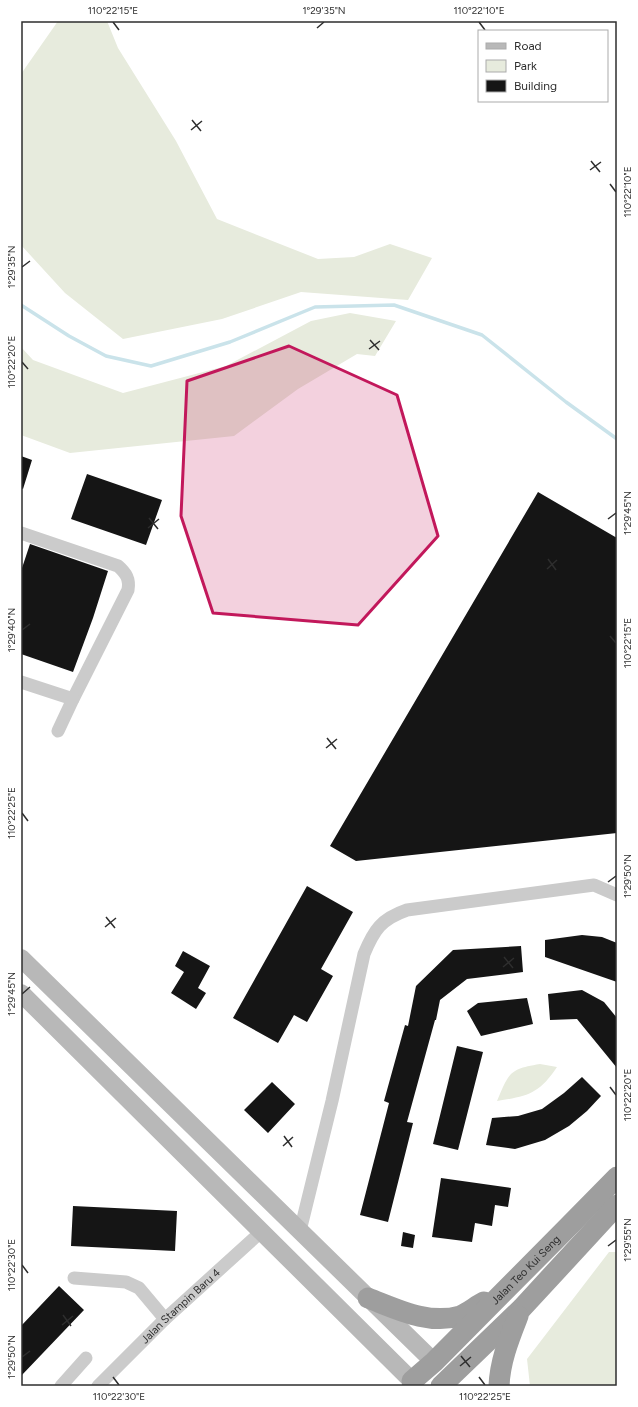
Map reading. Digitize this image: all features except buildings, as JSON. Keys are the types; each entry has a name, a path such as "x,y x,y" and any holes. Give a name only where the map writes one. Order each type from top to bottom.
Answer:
{"highway":[{"name":"Jalan Teo Kui Seng","path":"412,1380 434,1362 617,1177"},
{"name":"Jalan Teo Kui Seng","path":"445,1382 522,1308 617,1205"},
{"path":"368,1298 418,1316 443,1319 461,1315 505,1290"},
{"path":"500,1386 500,1371 506,1346 522,1308"}],"main road":[{"path":"21,958 434,1362"},
{"path":"21,993 412,1380"}],"street":[{"path":"21,533 118,566 128,577 130,584 58,731"},
{"path":"21,682 73,698"},
{"path":"300,1231 332,1101 364,954 379,925 394,914 406,910 594,885 617,895"},
{"name":"Jalan Stampin Baru 4","path":"98,1386 111,1380 165,1319 262,1231"},
{"path":"74,1278 126,1282 139,1288 165,1319"},
{"path":"61,1386 86,1358"}],"highlighted area":[{"path":"289,346 397,395 438,536 358,625 213,613 181,516 187,381"}],"green space":[{"path":"58,21 107,21 118,48 176,141 217,219 318,259 354,257 390,244 432,258 408,300 301,292 222,319 123,339 65,293 21,245 21,74"},
{"path":"350,313 396,321 375,356 357,354 298,389 234,436 70,453 21,435 21,347 33,360 123,393 226,366 311,321"},
{"path":"540,1064 557,1067 544,1083 532,1092 497,1101 504,1084 511,1074 522,1068"},
{"path":"609,1252 617,1252 617,1386 530,1386 527,1359"}],"waterway":[{"path":"21,305 69,336 106,356 151,366 230,342 315,307 394,305 482,335 566,402 617,439"}]}
